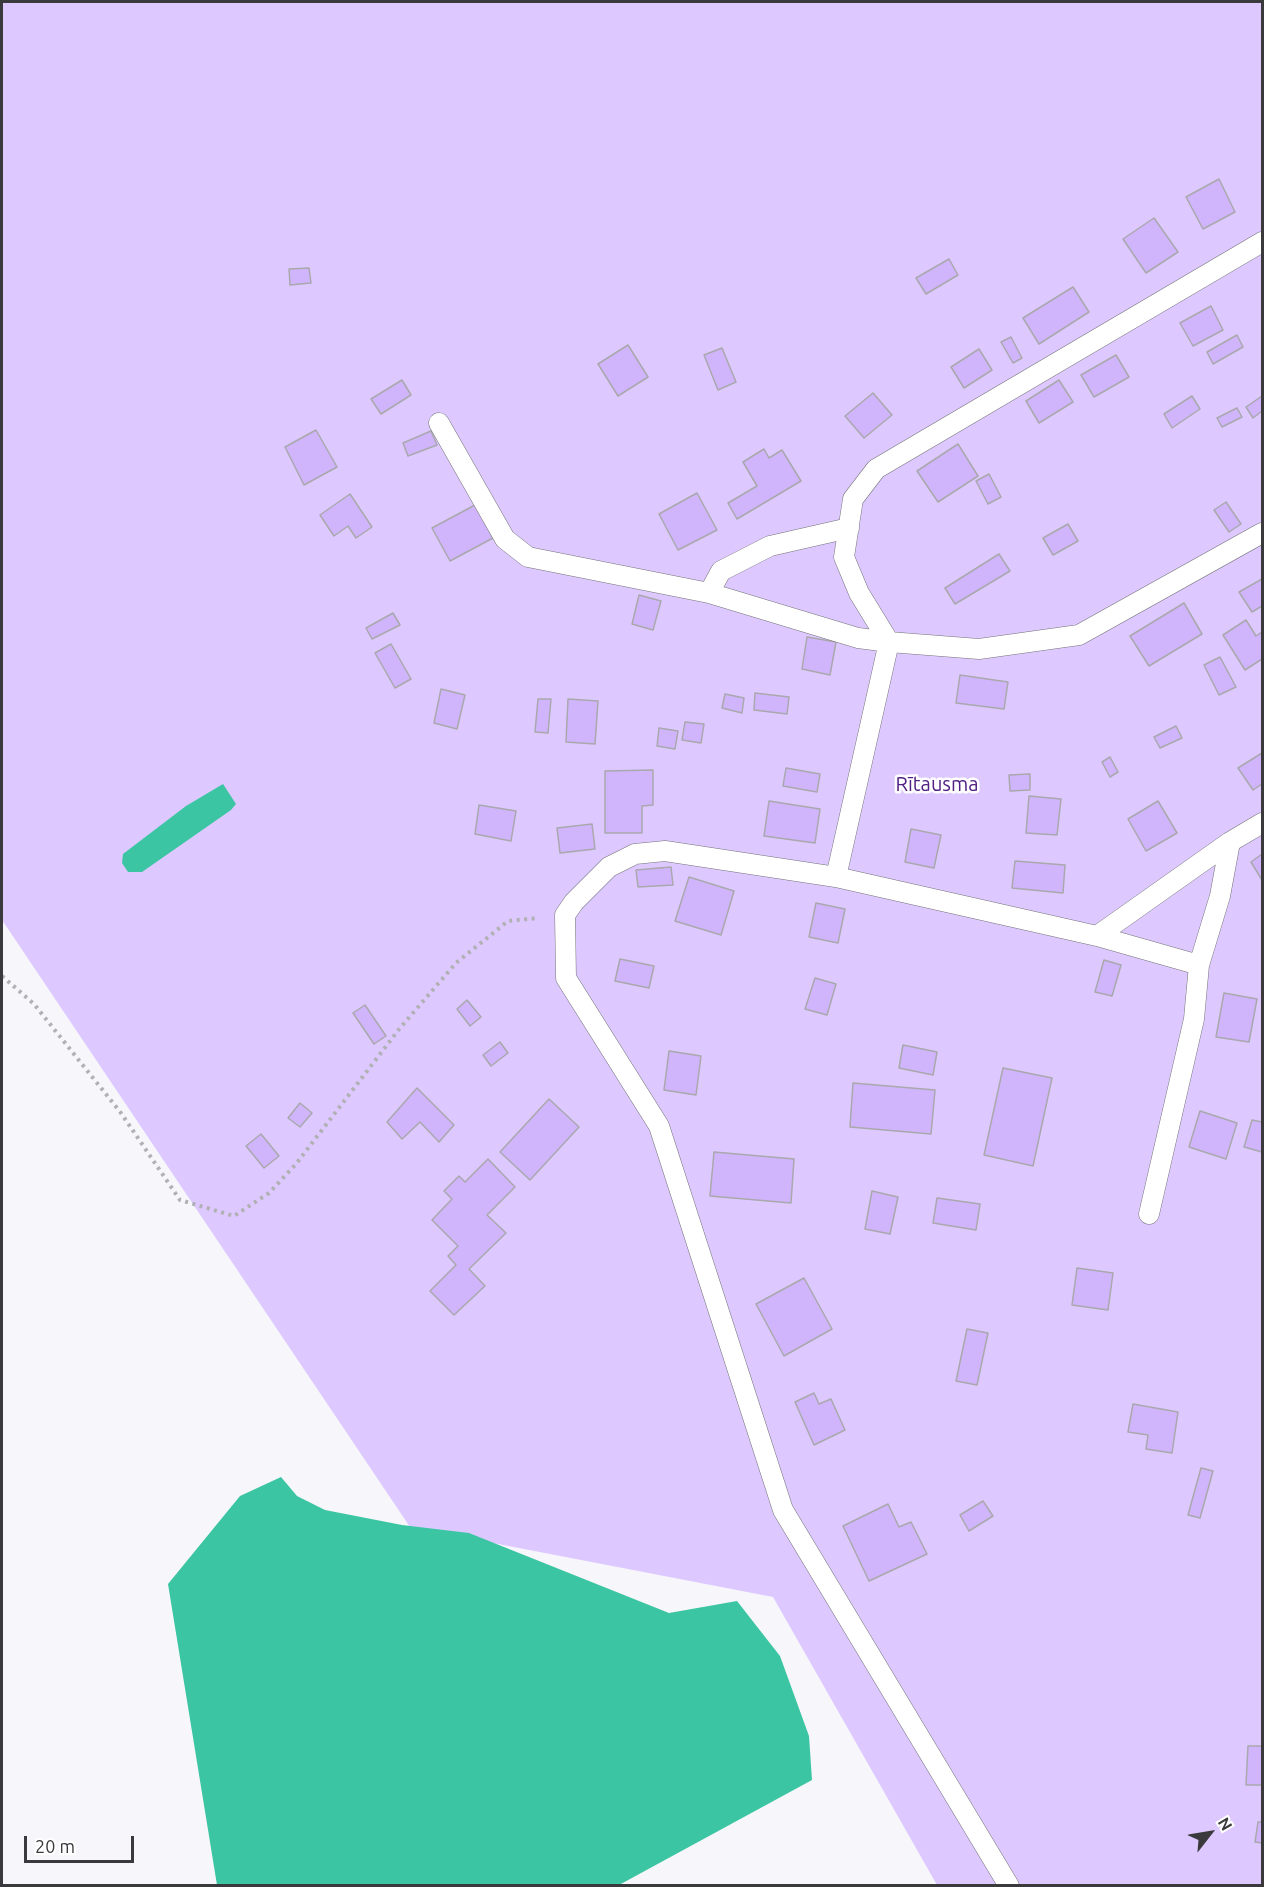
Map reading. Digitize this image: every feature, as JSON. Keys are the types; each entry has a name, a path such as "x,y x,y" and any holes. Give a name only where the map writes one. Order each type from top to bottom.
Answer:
{"lane":[{"path":"836,877 888,642 859,593 844,557 853,499 876,470 1260,248"},
{"path":"439,423 506,539 528,557 709,593 858,638 979,649 1078,635 1263,533"},
{"path":"709,593 721,571 770,546 849,528"},
{"path":"1097,936 1230,842 1263,823"},
{"path":"1149,1214 1194,1019 1199,965 1220,896 1230,842"},
{"path":"1009,1886 783,1510 659,1126 566,978 565,915 574,902 609,867 635,854 665,851 836,877 1097,936 1199,965"}],"path":[{"path":"2,976 34,1004 121,1113 180,1200 234,1216 269,1193 296,1164 400,1028 456,963 508,921 565,915"}],"green space":[{"name":"Rītausma","path":"2,2 1262,2 1262,1885 937,1885 773,1597 410,1527 2,920"}],"shaded area":[{"path":"223,784 236,804 231,810 142,872 128,872 122,863 123,854 186,806"},
{"path":"281,1477 297,1496 325,1510 402,1525 469,1533 669,1613 737,1601 780,1656 809,1736 812,1780 619,1885 217,1885 168,1584 240,1496"}],"building":[{"path":"1219,179 1235,212 1203,229 1186,197"},
{"path":"1154,218 1178,252 1146,273 1123,239"},
{"path":"949,259 958,275 926,294 916,278"},
{"path":"309,268 311,283 290,285 289,269"},
{"path":"1073,287 1089,312 1039,344 1023,318"},
{"path":"1211,306 1223,330 1193,346 1180,323"},
{"path":"1237,335 1243,347 1213,364 1207,352"},
{"path":"1011,337 1022,358 1013,363 1001,342"},
{"path":"628,345 648,377 618,396 598,364"},
{"path":"722,348 736,382 718,390 704,355"},
{"path":"979,349 992,370 964,388 951,367"},
{"path":"1116,355 1129,377 1094,397 1081,375"},
{"path":"402,380 411,395 381,414 371,399"},
{"path":"1059,380 1073,402 1039,423 1026,401"},
{"path":"873,393 892,415 864,438 845,416"},
{"path":"1192,396 1200,409 1172,428 1164,414"},
{"path":"1262,396 1262,411 1253,418 1246,407"},
{"path":"1237,408 1242,417 1222,427 1217,418"},
{"path":"316,430 337,467 304,485 285,447"},
{"path":"431,431 437,445 408,456 403,443"},
{"path":"958,444 978,476 938,502 917,471"},
{"path":"764,449 769,458 782,450 801,481 737,519 728,503 757,486 743,462"},
{"path":"989,474 1001,497 988,504 976,481"},
{"path":"697,493 717,530 678,550 659,514"},
{"path":"350,494 372,527 356,538 348,526 334,536 320,515"},
{"path":"1226,502 1241,524 1229,532 1214,510"},
{"path":"475,505 493,538 450,561 432,528"},
{"path":"1068,524 1078,541 1053,555 1043,538"},
{"path":"999,554 1010,571 955,604 945,588"},
{"path":"1262,579 1262,606 1252,612 1239,592"},
{"path":"639,595 661,601 653,630 632,624"},
{"path":"1184,603 1202,634 1149,666 1130,636"},
{"path":"393,613 400,625 372,639 366,628"},
{"path":"1246,620 1256,636 1262,632 1262,659 1245,670 1223,635"},
{"path":"807,637 836,642 830,675 802,669"},
{"path":"391,644 411,679 395,688 375,653"},
{"path":"1220,657 1236,687 1219,695 1204,665"},
{"path":"960,675 1008,682 1004,709 956,703"},
{"path":"441,689 465,695 457,729 434,723"},
{"path":"755,693 789,697 787,714 754,710"},
{"path":"725,694 744,698 742,713 722,708"},
{"path":"538,699 551,699 548,733 535,732"},
{"path":"568,699 598,701 595,744 566,742"},
{"path":"685,722 704,724 701,743 682,740"},
{"path":"1176,726 1182,738 1160,748 1154,737"},
{"path":"659,728 678,731 675,749 657,746"},
{"path":"1262,753 1262,784 1253,790 1238,768"},
{"path":"1110,757 1118,772 1110,777 1102,762"},
{"path":"786,768 820,774 817,792 783,786"},
{"path":"653,770 653,805 642,806 642,833 605,833 605,771"},
{"path":"1030,774 1030,790 1010,791 1009,775"},
{"path":"1029,796 1061,799 1057,835 1026,833"},
{"path":"769,801 820,809 815,843 764,836"},
{"path":"1158,801 1177,833 1146,851 1128,819"},
{"path":"479,805 516,811 511,841 475,834"},
{"path":"592,824 595,849 560,853 557,828"},
{"path":"911,829 941,835 934,868 905,862"},
{"path":"1262,854 1262,880 1251,862"},
{"path":"1015,861 1065,865 1063,893 1012,888"},
{"path":"671,867 673,885 638,887 636,870"},
{"path":"689,877 734,891 721,935 675,921"},
{"path":"816,903 845,909 838,943 809,937"},
{"path":"620,959 654,966 649,988 615,981"},
{"path":"1104,960 1121,965 1112,996 1095,992"},
{"path":"815,978 836,984 827,1015 805,1009"},
{"path":"1224,993 1257,999 1249,1042 1216,1037"},
{"path":"467,1000 481,1017 470,1026 457,1009"},
{"path":"365,1005 386,1036 374,1044 353,1013"},
{"path":"500,1042 508,1053 491,1066 483,1055"},
{"path":"903,1045 937,1052 933,1075 899,1068"},
{"path":"669,1051 701,1056 696,1095 664,1090"},
{"path":"1003,1068 1052,1078 1033,1166 984,1155"},
{"path":"853,1083 935,1090 931,1134 850,1127"},
{"path":"417,1088 454,1125 439,1142 420,1122 402,1139 387,1122"},
{"path":"549,1099 579,1127 530,1180 500,1152"},
{"path":"300,1103 312,1113 300,1127 288,1118"},
{"path":"1200,1111 1237,1123 1226,1159 1189,1147"},
{"path":"1252,1120 1262,1122 1262,1152 1244,1147"},
{"path":"261,1134 279,1156 264,1168 246,1146"},
{"path":"714,1152 794,1159 791,1203 710,1196"},
{"path":"488,1159 515,1187 487,1215 506,1233 469,1269 485,1286 454,1315 430,1291 456,1265 448,1256 458,1246 432,1220 452,1199 444,1191 459,1176 465,1182"},
{"path":"872,1191 898,1197 890,1234 865,1229"},
{"path":"937,1198 980,1204 976,1230 933,1223"},
{"path":"1077,1268 1113,1273 1108,1310 1072,1305"},
{"path":"804,1278 832,1329 784,1356 756,1304"},
{"path":"967,1329 988,1333 977,1385 956,1381"},
{"path":"814,1393 819,1404 831,1399 845,1430 814,1445 795,1402"},
{"path":"1133,1404 1178,1412 1172,1453 1146,1449 1148,1435 1128,1432"},
{"path":"1201,1468 1213,1471 1200,1518 1188,1515"},
{"path":"983,1501 993,1516 969,1531 960,1515"},
{"path":"888,1504 899,1527 911,1522 927,1554 869,1581 843,1526"},
{"path":"1248,1746 1262,1746 1262,1785 1246,1785"},
{"path":"1258,1822 1262,1822 1262,1843 1255,1842"}]}
